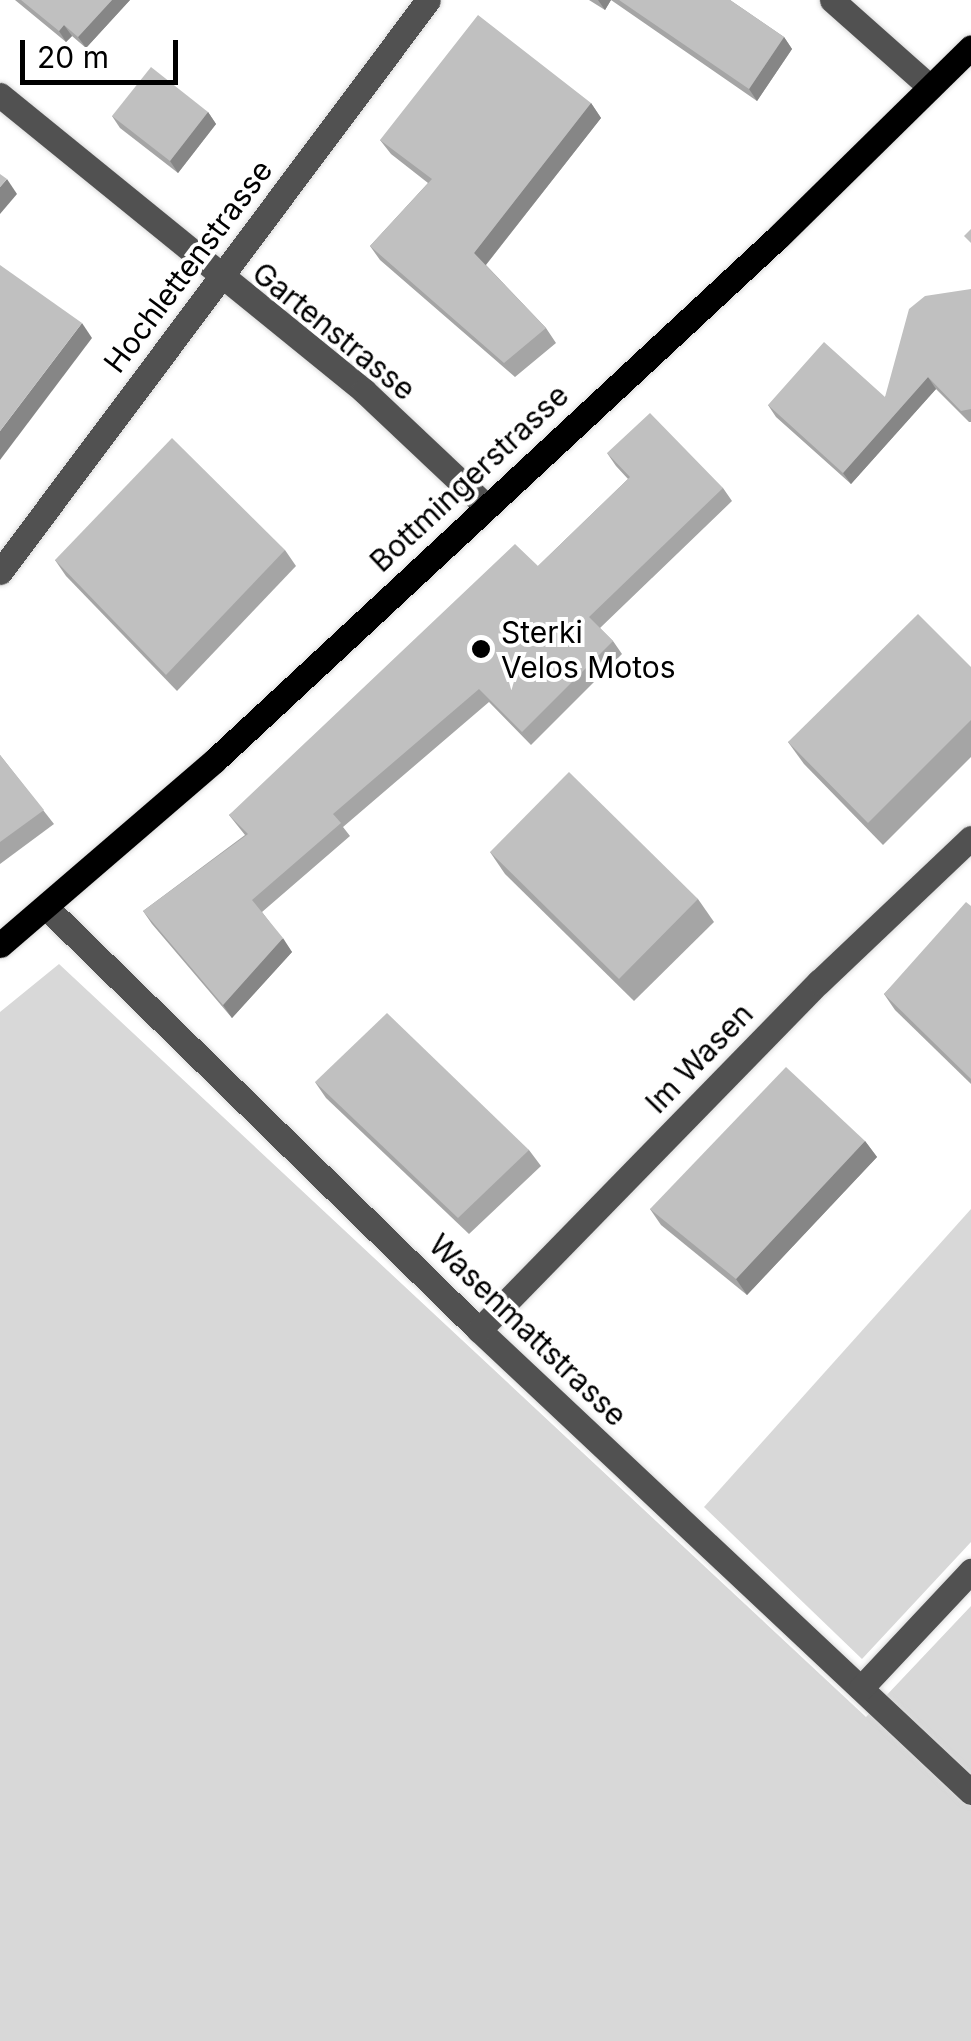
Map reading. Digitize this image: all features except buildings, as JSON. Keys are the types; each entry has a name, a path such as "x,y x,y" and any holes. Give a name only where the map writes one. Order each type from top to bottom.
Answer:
{"main road":[{"name":"Bottmingerstrasse","path":"0,945 486,506 971,47"}],"street":[{"name":"Hochlettenstrasse","path":"0,572 428,0"},
{"path":"832,0 930,88"},
{"name":"Gartenstrasse","path":"0,95 219,279 364,392 486,506"},
{"name":"Im Wasen","path":"479,1330 819,982 971,838"},
{"name":"Wasenmattstrasse","path":"46,907 479,1330 971,1792"},
{"path":"861,1688 971,1571"}],"shaded area":[{"path":"59,964 866,1717 971,1606 971,2041 0,2041 0,1012"},
{"path":"971,1209 971,1542 862,1659 704,1507"}],"place":[{"name":"Sterki Velos Motos","path":"481,649"}]}
